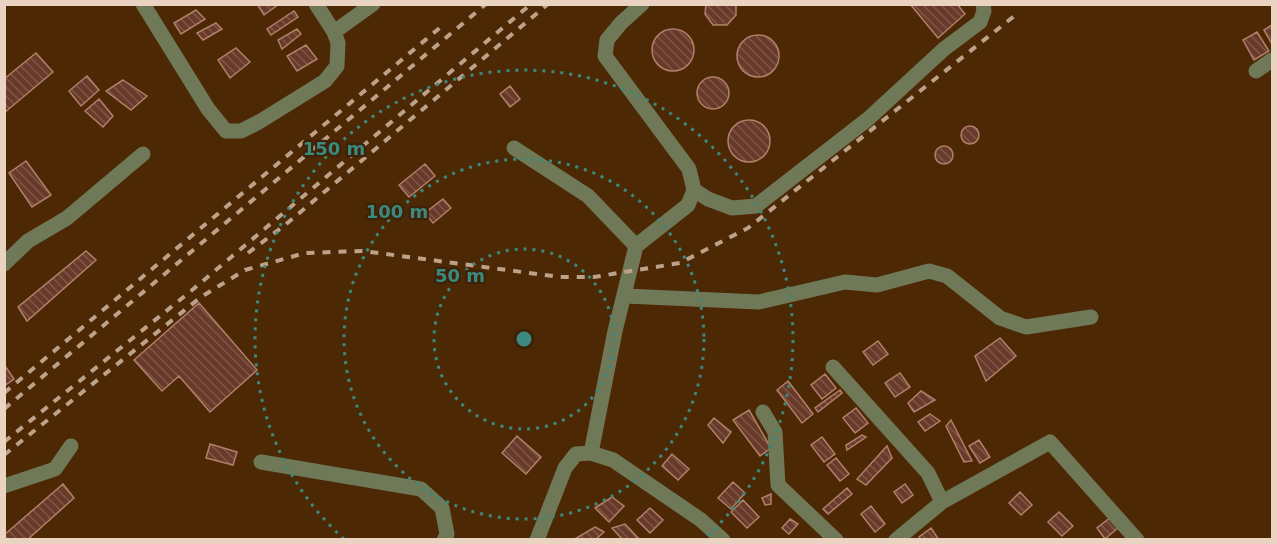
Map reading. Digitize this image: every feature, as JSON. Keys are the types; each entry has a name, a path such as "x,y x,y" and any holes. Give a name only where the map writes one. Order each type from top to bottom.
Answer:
{"street":[{"path":"143,4 208,109 226,131 241,131 259,122 325,81 337,66 338,43 316,4"},
{"path":"334,33 373,4"},
{"path":"591,453 615,331 636,246 688,205 694,190 689,169 605,56 607,40 621,23 642,4"},
{"path":"694,190 708,199 732,208 756,206 868,119 944,49 980,22 984,11 982,4"},
{"path":"1256,71 1272,60"},
{"path":"514,148 588,196 636,246"},
{"path":"4,264 28,241 67,218 143,154"},
{"path":"625,296 759,302 845,282 877,285 929,270 947,276 1000,318 1026,327 1091,317"},
{"path":"833,367 928,473 942,502"},
{"path":"763,412 775,432 778,484 836,540"},
{"path":"896,540 942,502 1050,441 1137,540"},
{"path":"4,486 55,469 71,446"},
{"path":"537,540 566,468 576,454 591,453 613,460 701,520 723,540"},
{"path":"261,462 421,489 442,508 447,534 444,540"}],"building":[{"path":"257,4 279,4 264,15"},
{"path":"706,4 736,4 736,15 727,25 713,25 705,14"},
{"path":"910,4 957,4 965,14 938,38"},
{"path":"196,10 205,19 181,34 174,23"},
{"path":"294,11 298,17 271,35 267,29"},
{"path":"216,23 222,29 203,40 197,33"},
{"path":"1272,25 1272,44 1264,30"},
{"path":"297,29 301,34 282,49 278,40"},
{"path":"673,29 688,35 694,50 688,65 673,71 658,65 652,50 658,35"},
{"path":"1257,32 1269,51 1254,60 1243,40"},
{"path":"758,35 773,41 779,56 773,71 758,77 743,71 737,56 743,41"},
{"path":"306,45 317,59 297,71 287,56"},
{"path":"236,48 250,62 230,78 218,60"},
{"path":"36,53 53,72 4,113 4,79"},
{"path":"87,76 99,90 81,106 69,91"},
{"path":"713,77 724,82 729,93 724,104 713,109 702,104 697,93 702,82"},
{"path":"123,80 147,96 131,110 106,91"},
{"path":"510,86 520,99 510,107 500,94"},
{"path":"99,99 113,116 103,127 85,111"},
{"path":"749,120 764,126 770,141 764,156 749,162 734,156 728,141 734,126"},
{"path":"970,126 976,129 979,135 976,141 970,144 964,141 961,135 964,129"},
{"path":"944,146 950,149 953,155 950,161 944,164 938,161 935,155 938,149"},
{"path":"26,161 51,195 32,207 9,173"},
{"path":"425,164 435,176 409,197 399,185"},
{"path":"443,199 451,208 433,223 425,213"},
{"path":"86,251 96,260 27,321 18,307"},
{"path":"199,303 257,370 210,412 179,376 162,391 134,360"},
{"path":"1000,338 1016,356 986,381 975,356"},
{"path":"878,341 888,354 873,365 863,352"},
{"path":"4,367 14,379 4,386"},
{"path":"900,373 910,387 895,397 885,383"},
{"path":"825,374 836,388 822,399 811,385"},
{"path":"788,381 813,414 802,423 777,390"},
{"path":"840,390 842,393 818,412 815,408"},
{"path":"921,391 935,400 914,412 908,403"},
{"path":"856,408 868,423 855,433 843,418"},
{"path":"749,410 771,448 760,456 733,420"},
{"path":"930,414 940,421 925,431 918,422"},
{"path":"714,418 731,432 723,443 708,425"},
{"path":"951,420 972,461 964,462 946,426"},
{"path":"862,435 866,437 847,450 846,445"},
{"path":"517,436 541,457 526,474 502,453"},
{"path":"822,437 835,454 824,462 811,445"},
{"path":"979,440 990,457 980,463 969,446"},
{"path":"210,444 237,452 233,465 206,458"},
{"path":"887,446 892,458 866,485 857,479"},
{"path":"672,454 689,469 678,480 662,466"},
{"path":"836,458 849,474 840,481 827,465"},
{"path":"733,482 745,493 731,509 718,498"},
{"path":"63,484 74,498 27,540 4,540 4,535"},
{"path":"905,484 913,495 902,503 894,492"},
{"path":"847,488 852,494 828,514 823,509"},
{"path":"1020,492 1032,505 1021,515 1009,503"},
{"path":"771,494 771,504 765,505 762,498"},
{"path":"612,497 624,506 609,522 595,508"},
{"path":"743,500 759,517 747,528 731,512"},
{"path":"871,506 885,524 875,532 861,514"},
{"path":"650,508 663,520 650,533 637,520"},
{"path":"1059,512 1073,526 1062,536 1048,522"},
{"path":"1111,517 1119,527 1105,539 1097,528"},
{"path":"790,519 798,524 789,534 782,528"},
{"path":"625,524 640,540 623,540 612,528"},
{"path":"595,527 604,532 595,540 573,540"},
{"path":"931,528 939,540 921,540 919,537"}],"railway":[{"path":"4,409 486,4"},
{"path":"4,442 191,291 531,4"},
{"path":"248,253 285,225 548,4"},
{"path":"4,455 201,297 245,270 305,253 363,251 560,277 594,277 680,263 748,228 1018,13"},
{"path":"4,393 442,26"}]}
